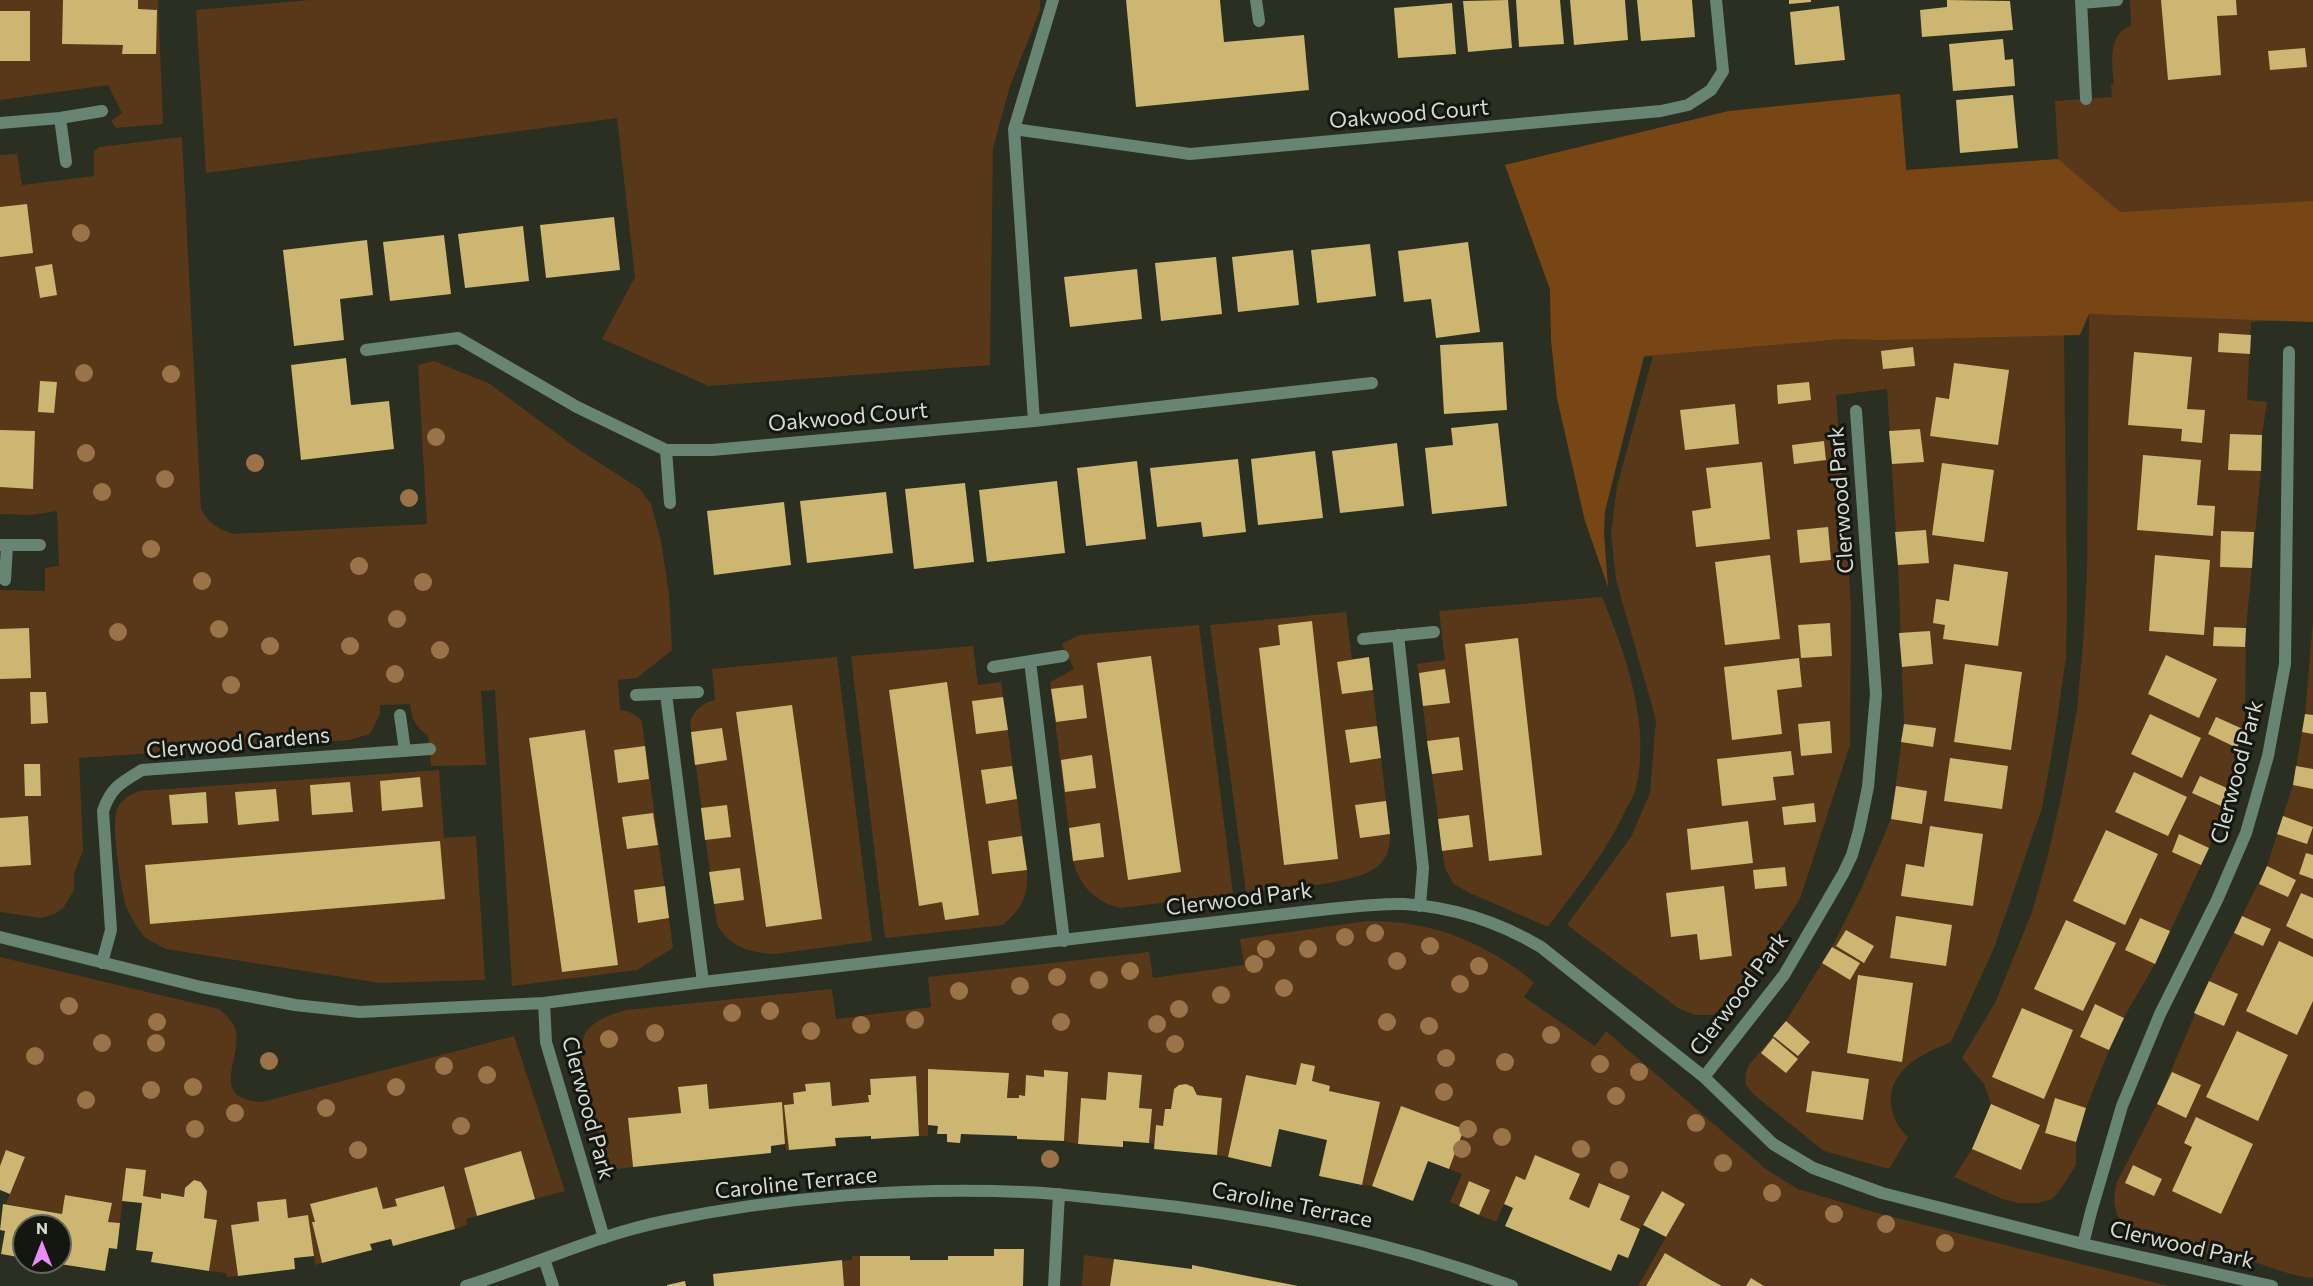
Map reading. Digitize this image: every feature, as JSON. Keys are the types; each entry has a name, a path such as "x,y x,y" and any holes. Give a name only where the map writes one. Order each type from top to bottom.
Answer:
{"street":[{"path":"1034,421 1014,129 1053,0"},
{"path":"1256,0 1259,21"},
{"name":"Oakwood Court","path":"1014,129 1190,154 1661,111 1688,105 1711,90 1723,71 1716,0"},
{"path":"2086,99 2081,1 2117,0"},
{"path":"0,123 60,118 102,111"},
{"path":"60,118 66,162"},
{"name":"Oakwood Court","path":"366,350 458,338 577,407 666,450 712,450 1034,421 1372,383"},
{"name":"Clerwood Park","path":"2084,1244 2122,1106 2160,1014 2217,900 2246,833 2268,756 2284,664 2289,352"},
{"name":"Clerwood Park","path":"1704,1077 1784,975 1843,874 1852,855 1859,830 1868,788 1876,694 1857,411"},
{"path":"666,450 670,503"},
{"path":"5,580 3,546 40,545"},
{"path":"1363,639 1434,632"},
{"path":"1398,635 1423,867 1420,906"},
{"path":"993,667 1063,656"},
{"path":"1030,661 1064,941"},
{"path":"636,695 698,692"},
{"path":"666,694 703,982"},
{"path":"400,715 405,751"},
{"name":"Clerwood Gardens","path":"102,963 111,930 103,810 108,796 120,783 142,770 429,749"},
{"name":"Clerwood Park","path":"604,1238 546,1042 544,1003 703,982 1311,911 1404,904 1463,913 1485,919 1532,941 1704,1077 1773,1144 1792,1157 1822,1171 1882,1193 2084,1244 2272,1286"},
{"path":"0,937 201,987 296,1005 337,1010 360,1012 544,1003"},
{"name":"Caroline Terrace","path":"466,1286 604,1238 662,1221 781,1202 954,1192 1059,1194 1242,1214 1394,1247 1512,1286"},
{"path":"1054,1286 1059,1194"},
{"path":"544,1259 553,1286"}],"shaded area":[{"path":"0,0 158,0 163,124 116,128 111,121 122,113 108,85 0,100"},
{"path":"310,0 1040,0 1040,10 1010,86 993,148 990,365 709,386 602,339 635,277 617,118 206,173 196,10"},
{"path":"2130,0 2313,0 2313,318 2251,322 2247,400 2267,402 2262,435 2261,471 2246,628 2245,730 2237,748 2229,789 2209,848 2155,964 2124,1017 2109,1050 2086,1108 2076,1142 2076,1165 2052,1199 2038,1203 2018,1203 2002,1199 1954,1177 1972,1149 1991,1104 1984,1084 1962,1058 1995,1003 2032,912 2062,793 2077,709 2087,574 2089,314 2064,336 2066,658 2042,808 1994,948 1951,1042 1909,1064 1895,1082 1892,1092 1892,1110 1899,1126 1908,1137 1889,1169 1824,1151 1753,1094 1746,1085 1745,1076 1748,1066 1786,1021 1832,947 1862,887 1891,819 1904,724 1898,565 1887,389 1836,395 1851,606 1850,745 1800,899 1736,996 1713,1015 1695,1015 1678,1008 1567,925 1631,837 1650,793 1656,720 1616,580 1611,534 1617,486 1653,356 1644,357 1607,498 1585,521 1557,398 1550,289 1505,165 1729,111 1900,94 1907,176 2058,159 2055,101 2112,97 2113,50 2118,36 2131,25"},
{"path":"1900,94 1906,170 2058,159 2120,212 2313,201 2313,322 2089,314 2080,335 1843,339 1644,356 1605,511 1604,533 1608,587 1585,521 1557,398 1551,340 1550,289 1505,165 1729,111"},
{"path":"182,137 201,509 214,525 234,534 427,524 418,365 434,361 490,384 575,447 640,489 651,504 661,541 669,593 672,650 637,678 618,680 620,710 633,713 642,722 673,948 637,970 512,986 495,690 481,691 486,765 431,766 428,735 415,722 410,704 380,705 380,714 370,734 349,740 79,758 83,851 74,874 74,890 63,908 55,914 41,918 0,912 0,590 45,591 45,568 59,566 57,511 31,515 0,514 0,155 17,154 22,185 94,176 94,151 99,147"},
{"path":"1602,597 1620,642 1634,691 1638,715 1640,764 1636,788 1618,825 1600,855 1548,927 1454,884 1445,869 1417,664 1445,660 1439,611"},
{"path":"1346,612 1352,659 1369,657 1390,834 1387,853 1380,864 1355,877 1317,885 1246,892 1210,625"},
{"path":"2313,621 2313,1278 2247,1260 2158,1244 2138,1235 2122,1223 2115,1206 2117,1182 2157,1104 2209,981 2267,866 2293,785 2305,714"},
{"path":"1199,625 1233,894 1120,908 1103,901 1089,891 1080,878 1073,861 1050,682 1074,669 1062,644 1079,635"},
{"path":"973,646 978,685 1001,682 1027,870 1025,895 1020,907 1003,925 885,938 851,656"},
{"path":"837,657 872,941 775,954 750,950 728,939 717,925 690,721 700,707 715,700 712,669"},
{"path":"439,770 444,838 476,836 485,980 380,983 166,949 143,935 126,906 118,859 115,821 117,809 122,802 139,791"},
{"path":"1367,921 1436,929 1495,955 1534,982 1524,997 1595,1046 1606,1031 1767,1170 1798,1189 1877,1213 2169,1286 1764,1286 1751,1278 1746,1286 1722,1286 1665,1253 1646,1286 1638,1286 1685,1204 1662,1191 1640,1229 1620,1220 1630,1196 1600,1183 1589,1208 1569,1199 1535,1155 1525,1180 1516,1177 1496,1222 1479,1215 1490,1190 1469,1181 1459,1206 1450,1202 1462,1174 1449,1169 1464,1129 1402,1107 1372,1186 1362,1185 1380,1102 1329,1091 1312,1081 1315,1066 1302,1063 1296,1085 1246,1075 1228,1157 1217,1155 1222,1098 1197,1095 1189,1085 1176,1088 1171,1109 1165,1109 1163,1126 1155,1144 1149,1143 1152,1109 1139,1108 1142,1075 1108,1073 1106,1100 1081,1099 1078,1144 1064,1141 1068,1072 1045,1070 1044,1077 1026,1075 1025,1096 1007,1098 1009,1074 928,1070 928,1136 919,1136 916,1076 870,1079 869,1102 832,1106 830,1082 805,1084 806,1091 794,1104 785,1105 789,1150 786,1151 782,1102 709,1109 707,1084 679,1087 681,1113 628,1118 633,1167 610,1170 589,1100 582,1059 582,1043 586,1032 599,1020 626,1010 832,989 836,1019 931,1007 928,977 1149,952 1153,978 1244,965 1240,939"},
{"path":"0,957 219,1009 232,1022 236,1032 232,1086 236,1094 246,1099 262,1102 514,1036 565,1191 535,1199 521,1151 464,1168 477,1216 466,1219 467,1225 455,1229 443,1186 396,1199 397,1206 383,1209 310,1205 322,1263 315,1265 308,1215 288,1218 286,1199 257,1202 259,1221 231,1225 238,1276 227,1277 226,1273 209,1271 217,1220 204,1218 207,1191 201,1182 194,1180 186,1188 184,1197 162,1193 161,1199 143,1196 146,1170 126,1168 120,1223 108,1222 111,1204 65,1195 62,1214 6,1204 25,1157 7,1150 0,1166"},
{"path":"1084,1255 1114,1259 1110,1286 1082,1286"},
{"path":"852,1256 860,1256 860,1286 844,1286 842,1261 852,1260"}],"building":[{"path":"63,0 138,0 138,9 157,10 156,54 122,54 123,45 62,44"},
{"path":"1126,0 1220,0 1224,42 1304,35 1309,90 1136,107"},
{"path":"1508,0 1512,48 1468,52 1463,1"},
{"path":"1516,0 1560,0 1564,44 1519,47"},
{"path":"1570,0 1625,0 1628,40 1574,45"},
{"path":"1637,0 1692,0 1695,37 1641,41"},
{"path":"1789,0 1811,0 1811,2 1789,4"},
{"path":"1947,0 2010,1 2013,30 1922,37 1920,10 1947,7"},
{"path":"2161,0 2236,0 2237,15 2217,16 2221,75 2168,80"},
{"path":"1452,3 1456,54 1398,58 1394,8"},
{"path":"1839,6 1845,60 1795,65 1790,12"},
{"path":"0,11 30,11 30,61 0,61"},
{"path":"2003,39 2005,60 2013,59 2015,86 1953,91 1949,44"},
{"path":"2305,48 2307,67 2270,70 2268,51"},
{"path":"2013,95 2018,148 1960,153 1956,100"},
{"path":"27,204 33,253 0,257 0,207"},
{"path":"614,217 620,270 546,278 540,225"},
{"path":"523,226 529,281 465,288 458,234"},
{"path":"444,235 451,294 390,301 383,242"},
{"path":"367,240 373,295 340,299 344,340 294,346 283,250"},
{"path":"1468,242 1480,332 1436,338 1431,299 1404,302 1398,251"},
{"path":"1370,244 1376,296 1317,303 1311,250"},
{"path":"1293,250 1299,305 1238,312 1232,257"},
{"path":"1216,257 1222,314 1161,321 1155,263"},
{"path":"52,264 57,295 40,298 35,267"},
{"path":"1137,269 1142,319 1070,327 1064,277"},
{"path":"2219,333 2251,335 2250,354 2218,352"},
{"path":"1503,342 1507,410 1444,414 1440,345"},
{"path":"1913,347 1915,366 1883,369 1881,351"},
{"path":"2134,352 2192,357 2187,409 2205,410 2202,443 2181,441 2182,429 2128,425"},
{"path":"346,358 351,405 389,401 394,449 301,460 291,365"},
{"path":"1954,363 2009,370 1998,445 1930,436 1936,397 1949,399"},
{"path":"40,381 57,382 54,413 38,412"},
{"path":"1809,382 1811,400 1778,404 1777,385"},
{"path":"1735,404 1739,444 1685,450 1680,410"},
{"path":"1498,423 1507,506 1432,514 1425,448 1453,445 1451,428"},
{"path":"1920,429 1924,462 1892,464 1889,431"},
{"path":"0,430 35,431 33,489 0,487"},
{"path":"2230,434 2262,435 2261,471 2228,470"},
{"path":"1824,441 1826,460 1794,464 1792,445"},
{"path":"1397,443 1404,506 1340,513 1332,451"},
{"path":"1315,451 1323,518 1258,525 1251,459"},
{"path":"2143,455 2201,460 2197,505 2215,506 2213,536 2137,530"},
{"path":"1238,459 1246,532 1203,537 1201,522 1157,527 1150,468"},
{"path":"1137,461 1146,539 1086,546 1077,468"},
{"path":"1762,462 1770,539 1696,547 1692,511 1711,508 1706,468"},
{"path":"1942,463 1994,470 1984,542 1932,535"},
{"path":"1057,481 1065,553 987,562 979,490"},
{"path":"965,483 974,562 914,569 905,489"},
{"path":"886,492 893,553 807,563 800,501"},
{"path":"784,502 791,565 714,575 707,511"},
{"path":"1828,527 1831,560 1800,563 1797,530"},
{"path":"1926,530 1929,563 1898,565 1895,532"},
{"path":"2221,531 2254,532 2252,568 2220,567"},
{"path":"1770,555 1780,639 1725,645 1715,562"},
{"path":"2155,555 2210,560 2204,635 2149,631"},
{"path":"1954,564 2008,572 1998,646 1943,639 1945,625 1933,623 1936,599 1949,601"},
{"path":"1312,621 1338,859 1284,865 1259,648 1280,645 1278,625"},
{"path":"1830,623 1832,656 1801,658 1798,625"},
{"path":"2214,627 2246,628 2245,647 2213,646"},
{"path":"29,628 31,678 0,679 0,629"},
{"path":"1930,631 1933,664 1902,667 1899,633"},
{"path":"1518,638 1542,855 1489,861 1465,644"},
{"path":"2166,655 2217,679 2199,718 2148,694"},
{"path":"1151,656 1181,872 1128,880 1097,663"},
{"path":"1369,657 1373,690 1342,694 1337,662"},
{"path":"1799,658 1802,687 1777,690 1782,734 1732,740 1724,667"},
{"path":"1965,664 2022,672 2011,750 1954,742"},
{"path":"1445,669 1450,703 1423,706 1419,673"},
{"path":"947,682 979,915 945,920 942,902 919,906 889,690"},
{"path":"1083,685 1087,718 1056,722 1051,689"},
{"path":"30,692 46,692 48,723 31,724"},
{"path":"1003,697 1008,730 976,734 972,701"},
{"path":"792,705 822,919 766,927 736,712"},
{"path":"2150,714 2201,738 2182,778 2131,754"},
{"path":"2305,714 2313,715 2313,734 2302,732"},
{"path":"2216,717 2245,730 2237,748 2208,734"},
{"path":"1830,721 1832,753 1801,756 1798,724"},
{"path":"1904,724 1936,728 1933,747 1901,742"},
{"path":"1377,726 1381,758 1350,763 1345,730"},
{"path":"722,728 727,760 695,765 691,732"},
{"path":"585,730 618,965 562,972 529,738"},
{"path":"1459,737 1463,770 1432,774 1427,741"},
{"path":"645,746 649,779 618,783 614,750"},
{"path":"1791,751 1794,775 1773,777 1776,800 1722,806 1717,759"},
{"path":"1092,755 1096,788 1065,792 1061,760"},
{"path":"1950,758 2008,766 2002,809 1944,801"},
{"path":"24,764 40,764 41,796 25,796"},
{"path":"1012,766 1017,799 986,804 981,770"},
{"path":"2296,766 2313,769 2313,789 2293,785"},
{"path":"2134,772 2187,797 2168,836 2115,812"},
{"path":"2200,776 2229,789 2221,806 2192,793"},
{"path":"420,777 423,807 382,811 380,781"},
{"path":"350,782 353,812 312,815 310,785"},
{"path":"1896,786 1927,791 1922,824 1891,819"},
{"path":"276,789 279,821 238,825 235,792"},
{"path":"206,792 208,823 172,825 169,795"},
{"path":"1386,801 1390,834 1360,838 1355,805"},
{"path":"1814,803 1816,822 1784,825 1782,807"},
{"path":"727,805 731,837 705,840 701,808"},
{"path":"653,813 658,845 627,849 622,817"},
{"path":"1469,815 1473,847 1442,851 1438,819"},
{"path":"28,816 31,865 0,867 0,818"},
{"path":"2283,816 2313,827 2307,844 2277,834"},
{"path":"1748,821 1753,863 1691,870 1687,829"},
{"path":"1100,823 1104,857 1073,861 1069,828"},
{"path":"1930,826 1983,834 1973,906 1901,896 1906,864 1924,867"},
{"path":"2106,830 2158,854 2125,925 2073,901"},
{"path":"2179,834 2209,848 2201,865 2172,852"},
{"path":"1022,836 1027,870 992,874 988,841"},
{"path":"440,841 445,899 150,924 145,865"},
{"path":"2306,853 2313,855 2313,879 2299,874"},
{"path":"2267,866 2296,880 2288,897 2259,884"},
{"path":"1785,867 1787,886 1755,889 1753,870"},
{"path":"740,868 744,900 714,904 709,872"},
{"path":"665,886 669,918 638,923 634,890"},
{"path":"1724,886 1732,956 1700,960 1697,934 1671,937 1666,893"},
{"path":"2301,893 2313,898 2313,939 2286,926"},
{"path":"1896,916 1952,925 1946,966 1890,958"},
{"path":"2242,916 2271,929 2263,946 2234,933"},
{"path":"2140,918 2170,931 2155,964 2125,950"},
{"path":"2066,920 2116,943 2083,1011 2034,989"},
{"path":"1846,930 1874,946 1864,963 1836,946"},
{"path":"2279,941 2313,957 2313,1001 2297,1035 2246,1011"},
{"path":"1832,947 1860,963 1850,980 1822,963"},
{"path":"1858,975 1913,983 1902,1062 1847,1053"},
{"path":"2209,981 2238,994 2224,1026 2194,1013"},
{"path":"2095,1004 2124,1018 2109,1050 2080,1037"},
{"path":"2022,1008 2073,1030 2044,1099 1992,1077"},
{"path":"1786,1021 1810,1042 1798,1056 1773,1036"},
{"path":"2237,1031 2288,1055 2258,1121 2206,1097"},
{"path":"1773,1038 1798,1059 1786,1073 1761,1053"},
{"path":"1301,1063 1315,1066 1312,1081 1330,1086 1329,1091 1380,1102 1362,1185 1319,1176 1327,1140 1279,1129 1271,1167 1228,1157 1246,1075 1296,1085"},
{"path":"928,1069 1009,1073 1007,1098 1025,1096 1026,1075 1044,1077 1044,1070 1068,1072 1064,1141 1017,1139 1017,1136 961,1134 960,1143 947,1142 947,1134 937,1134 938,1126 928,1125"},
{"path":"1812,1071 1869,1079 1863,1120 1806,1112"},
{"path":"1108,1072 1142,1075 1139,1108 1152,1109 1149,1143 1123,1141 1123,1147 1078,1144 1081,1098 1106,1100"},
{"path":"2172,1072 2201,1085 2186,1118 2157,1104"},
{"path":"916,1076 919,1136 871,1139 871,1136 835,1138 836,1146 789,1150 784,1105 794,1104 793,1093 806,1091 805,1084 830,1082 832,1106 869,1102 870,1079"},
{"path":"707,1084 709,1109 782,1102 785,1144 771,1146 771,1153 633,1167 628,1118 681,1113 678,1087"},
{"path":"1186,1084 1193,1087 1197,1095 1222,1098 1217,1155 1154,1149 1156,1125 1163,1126 1165,1109 1171,1109 1174,1089"},
{"path":"2055,1098 2086,1108 2076,1142 2045,1133"},
{"path":"1991,1104 2040,1125 2021,1170 1972,1149"},
{"path":"1401,1106 1464,1129 1449,1169 1428,1161 1413,1201 1372,1186"},
{"path":"2196,1117 2253,1144 2221,1214 2172,1191 2192,1147 2184,1143"},
{"path":"6,1150 25,1157 10,1194 0,1190 0,1166"},
{"path":"521,1151 535,1199 477,1216 464,1168"},
{"path":"1535,1155 1580,1174 1569,1199 1589,1208 1599,1183 1630,1196 1620,1220 1640,1229 1628,1258 1618,1254 1611,1271 1505,1226 1513,1208 1504,1204 1516,1176 1525,1180"},
{"path":"2133,1165 2162,1179 2154,1196 2125,1183"},
{"path":"126,1168 146,1170 143,1196 161,1199 161,1193 184,1197 185,1188 194,1180 201,1182 207,1191 204,1218 217,1220 209,1271 151,1262 153,1252 136,1250 142,1203 122,1201"},
{"path":"1469,1181 1490,1190 1479,1215 1459,1206"},
{"path":"444,1186 455,1229 393,1246 391,1239 370,1244 372,1250 322,1263 310,1204 377,1187 383,1209 397,1206 395,1199"},
{"path":"1662,1191 1685,1204 1666,1237 1643,1225"},
{"path":"65,1195 112,1203 108,1222 120,1223 117,1249 109,1248 105,1271 72,1266 72,1214 62,1214"},
{"path":"286,1199 288,1218 308,1215 314,1256 294,1258 295,1269 238,1276 231,1225 259,1221 257,1202"},
{"path":"3,1204 62,1214 12,1214 12,1256 1,1254 5,1231 0,1230"},
{"path":"994,1249 1024,1249 1023,1286 860,1286 860,1256 910,1256 910,1260 948,1260 948,1256 994,1256"},
{"path":"1665,1253 1709,1279 1722,1286 1646,1286"},
{"path":"1114,1259 1192,1269 1192,1265 1298,1286 1110,1286"},
{"path":"842,1260 844,1286 714,1286 713,1274"},
{"path":"1751,1278 1764,1286 1746,1286"},
{"path":"685,1281 686,1286 667,1286 667,1285"}]}
